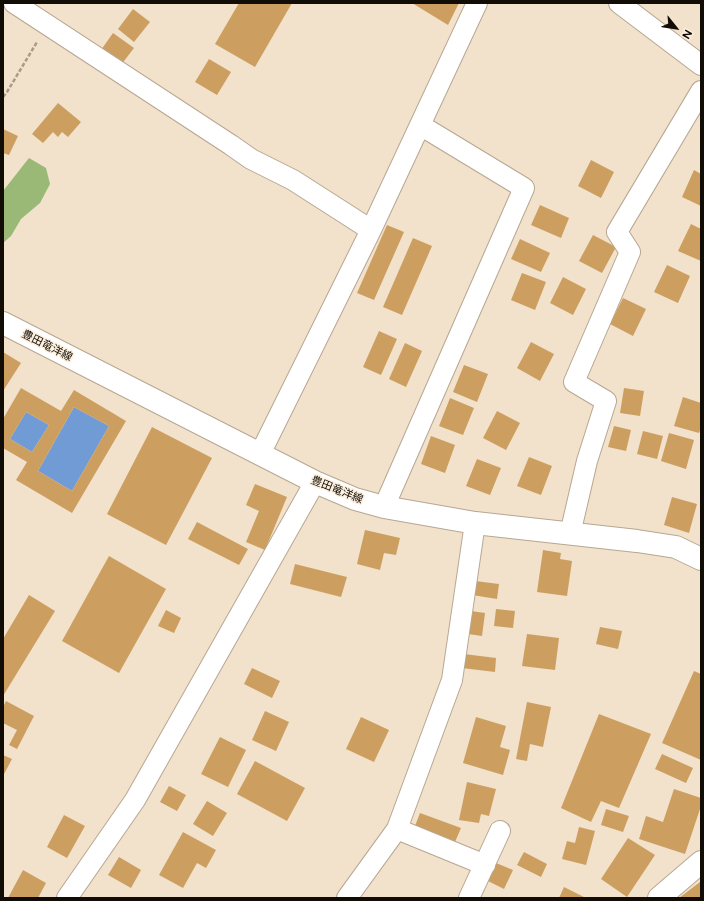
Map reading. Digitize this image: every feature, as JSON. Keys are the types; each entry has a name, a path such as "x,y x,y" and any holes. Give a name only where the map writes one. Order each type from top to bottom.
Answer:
{"main road":[{"name":"豊田竜洋線","path":"3,323 260,454 354,499 384,507 476,523 676,547 701,559"},
{"path":"659,898 701,862"}],"street":[{"path":"14,3 219,137 250,159 288,177 371,230"},
{"path":"260,454 371,230 477,3"},
{"path":"619,3 701,65"},
{"path":"570,534 587,461 606,401 574,382 630,252 617,232 701,91"},
{"path":"384,507 524,188 420,125"},
{"path":"67,898 135,800 316,482"},
{"path":"347,898 397,829 452,680 476,523"},
{"path":"397,829 484,864"},
{"path":"469,898 500,831"}],"path":[{"path":"3,97 48,24"}],"green space":[{"path":"29,158 46,168 50,184 40,203 21,219 11,236 3,243 3,191"}],"water":[{"path":"74,407 109,426 72,491 38,471"},
{"path":"26,412 49,425 32,452 10,439"}],"building":[{"path":"239,3 292,3 255,67 215,44"},
{"path":"412,3 459,3 448,25"},
{"path":"133,9 150,22 134,42 118,29"},
{"path":"113,33 134,48 121,65 101,50"},
{"path":"209,59 231,72 217,95 195,82"},
{"path":"58,103 81,122 68,137 62,132 58,137 53,132 43,143 32,134"},
{"path":"3,129 18,136 9,155 3,153"},
{"path":"591,160 614,172 601,198 578,186"},
{"path":"694,170 701,174 701,206 682,197"},
{"path":"540,205 569,218 561,238 531,225"},
{"path":"691,224 701,229 701,261 678,251"},
{"path":"387,225 404,232 374,300 357,293"},
{"path":"593,235 616,247 602,273 579,261"},
{"path":"413,238 432,246 402,315 383,307"},
{"path":"520,239 550,253 541,272 511,259"},
{"path":"667,265 690,276 678,303 654,292"},
{"path":"522,273 546,282 535,310 511,300"},
{"path":"563,277 586,289 573,315 550,303"},
{"path":"623,298 646,309 633,336 610,324"},
{"path":"379,331 397,339 381,375 363,367"},
{"path":"531,342 554,354 540,381 517,368"},
{"path":"405,343 422,351 406,387 389,379"},
{"path":"3,352 21,363 3,391"},
{"path":"464,365 488,374 477,402 453,392"},
{"path":"21,388 61,411 74,390 126,421 72,513 16,480 27,462 3,448 3,419","holes":["74,407 109,426 72,491 38,471","26,412 49,425 32,452 10,439"]},
{"path":"624,388 644,391 640,416 620,413"},
{"path":"683,397 701,403 701,427 699,433 674,426"},
{"path":"450,398 474,408 463,435 439,426"},
{"path":"497,411 520,423 506,450 483,438"},
{"path":"614,426 631,430 626,451 608,447"},
{"path":"152,427 212,458 166,545 107,514"},
{"path":"643,431 663,436 657,459 637,454"},
{"path":"669,433 694,440 686,469 661,461"},
{"path":"431,436 455,445 445,473 421,464"},
{"path":"529,457 552,466 541,495 517,486"},
{"path":"477,459 501,468 490,495 466,486"},
{"path":"255,484 287,497 265,550 246,542 259,511 246,505"},
{"path":"672,497 697,504 689,533 664,525"},
{"path":"197,522 248,549 239,565 188,539"},
{"path":"365,530 400,538 396,555 384,553 380,570 357,564"},
{"path":"543,550 561,553 560,559 572,561 567,596 537,592"},
{"path":"109,556 166,589 119,673 62,641"},
{"path":"295,564 347,577 341,597 290,584"},
{"path":"475,581 499,584 497,599 472,595"},
{"path":"29,595 55,611 3,696 3,639"},
{"path":"496,609 515,611 513,628 494,626"},
{"path":"166,610 181,618 174,633 158,626"},
{"path":"471,611 485,613 482,636 468,634"},
{"path":"600,627 622,631 618,649 596,644"},
{"path":"527,634 559,638 555,670 522,666"},
{"path":"464,654 496,658 495,672 462,668"},
{"path":"252,668 280,681 272,698 244,684"},
{"path":"694,671 701,674 701,760 662,743"},
{"path":"6,701 34,716 17,749 9,745 17,730 3,723 3,707"},
{"path":"527,702 551,707 543,747 530,744 527,761 516,759"},
{"path":"265,711 289,722 276,751 252,740"},
{"path":"599,714 651,734 619,808 601,801 591,822 561,808"},
{"path":"361,717 389,730 374,762 346,749"},
{"path":"476,717 506,726 500,747 510,750 503,775 463,763"},
{"path":"220,737 246,750 228,787 201,774"},
{"path":"662,754 693,768 686,783 655,769"},
{"path":"3,755 12,759 3,776"},
{"path":"255,761 305,788 287,821 237,794"},
{"path":"467,782 496,789 489,816 481,814 479,823 459,820"},
{"path":"169,786 186,795 177,811 160,802"},
{"path":"674,789 701,798 701,806 685,854 639,839 646,816 663,822"},
{"path":"207,801 227,813 213,836 193,824"},
{"path":"606,809 629,816 623,832 601,825"},
{"path":"420,813 461,828 455,842 415,826"},
{"path":"64,815 85,826 67,858 47,847"},
{"path":"579,827 595,831 586,865 562,859 567,841 575,843"},
{"path":"183,832 216,850 206,868 197,863 183,888 159,875"},
{"path":"628,838 655,855 627,897 601,879"},
{"path":"524,852 547,864 541,877 517,865"},
{"path":"119,857 141,870 131,888 108,875"},
{"path":"496,863 513,870 504,889 488,881"},
{"path":"23,870 46,883 38,898 8,898"},
{"path":"700,882 701,898 679,898"},
{"path":"564,887 586,898 559,898"}]}
